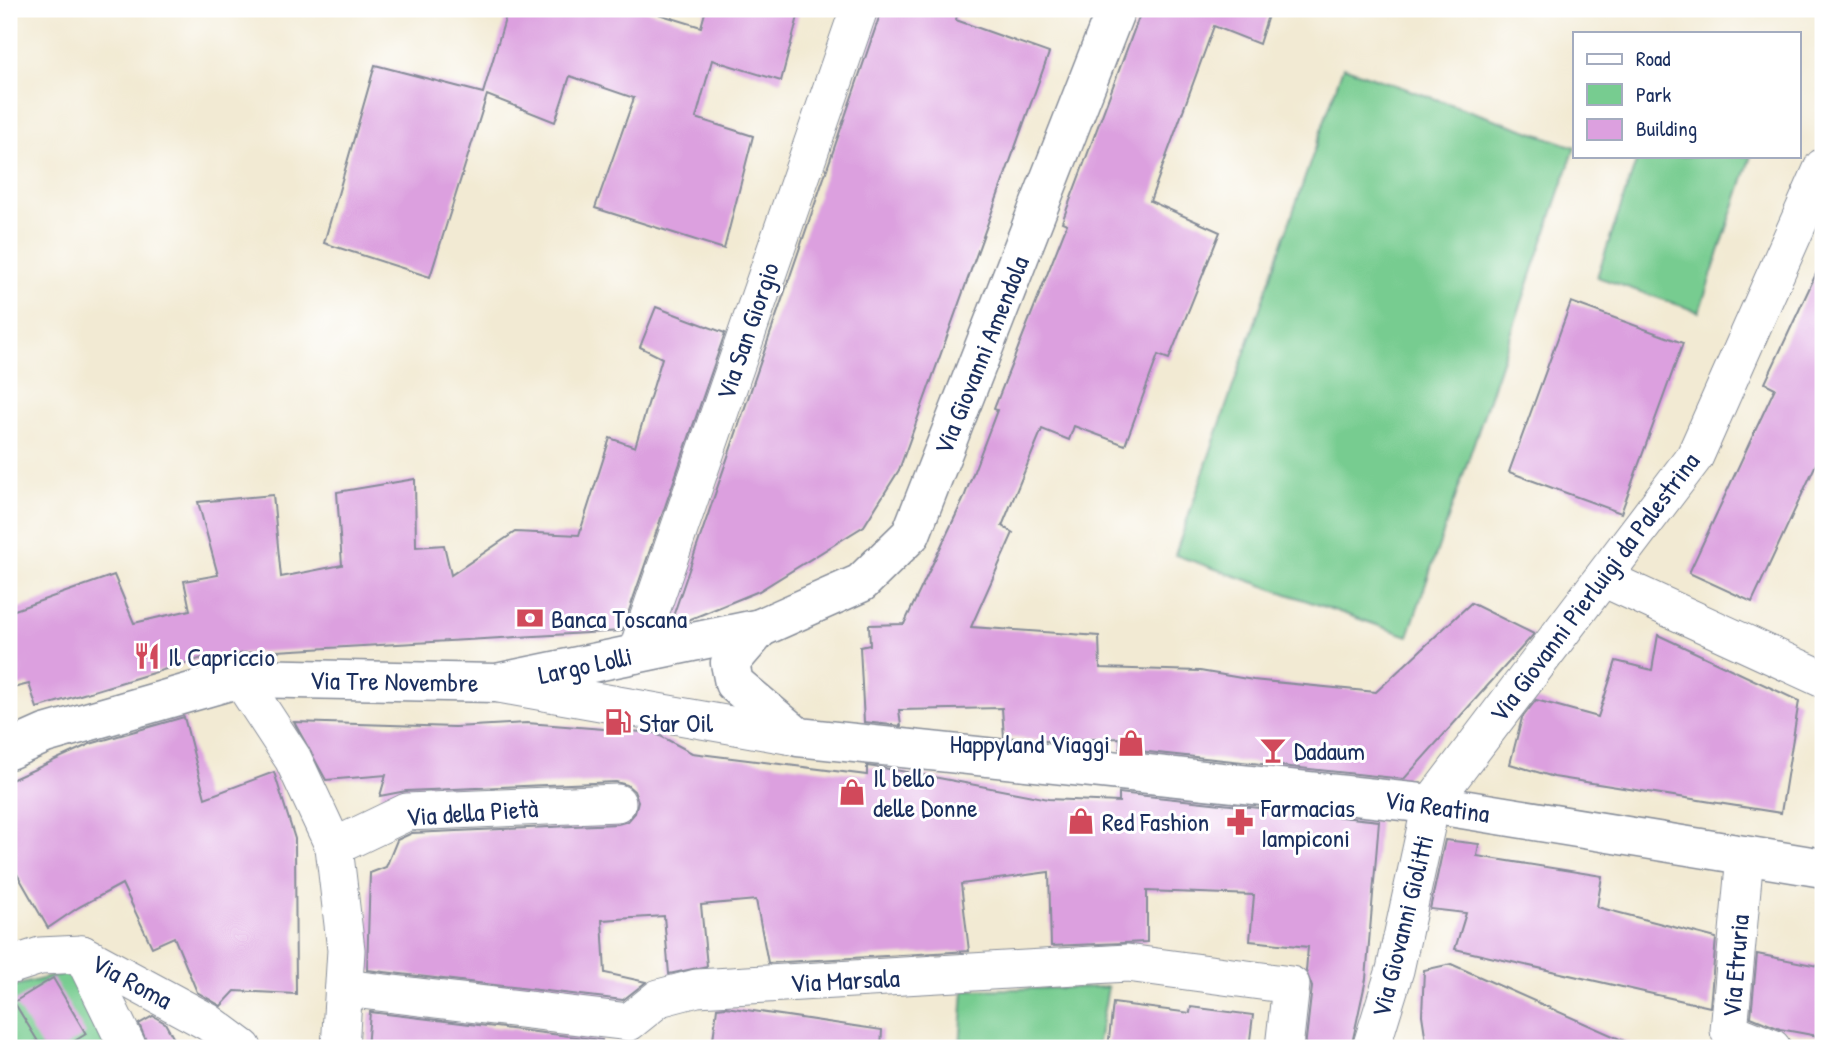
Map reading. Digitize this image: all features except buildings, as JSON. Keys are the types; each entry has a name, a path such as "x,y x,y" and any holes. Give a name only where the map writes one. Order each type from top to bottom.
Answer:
{"main road":[{"name":"Via Giovanni Amendola","path":"760,628 861,583 911,534 1106,15"},
{"name":"Largo Lolli","path":"496,683 760,628"},
{"path":"760,628 730,663 734,683 798,737"},
{"name":"Via Tre Novembre","path":"12,741 240,678 496,683"},
{"name":"Via Reatina","path":"798,737 1431,804 1823,868"}],"street":[{"name":"Via San Giorgio","path":"636,654 859,9"},
{"name":"Via Giovanni Pierluigi da Palestrina","path":"1431,804 1695,456 1823,167"},
{"path":"1603,578 1823,679"},
{"path":"240,678 293,759 334,847 346,950 340,1048"},
{"name":"Largo Lolli","path":"496,683 798,737"},
{"name":"Via della Pietà","path":"334,847 407,812 617,803"},
{"name":"Via Giovanni Giolitti","path":"1371,1048 1395,970 1431,804"},
{"name":"Via Etruria","path":"1745,855 1729,1031 1772,1048"},
{"path":"82,954 128,1048"},
{"name":"Via Roma","path":"9,966 40,956 82,954 208,1022 243,1048"},
{"name":"Via Marsala","path":"344,988 627,1035 659,998 697,988 1126,963 1292,985 1284,1048"}],"green space":[{"path":"1343,67 1573,146 1408,636 1175,555"},
{"path":"1637,158 1750,158 1699,312 1597,277"},
{"path":"71,972 107,1048 9,1048 9,987"},
{"path":"1108,987 1097,1048 960,1048 964,990"}],"place":[{"name":"Banca Toscana","path":"530,618"},
{"name":"Il Capriccio","path":"147,656"},
{"name":"Star Oil","path":"618,722"},
{"name":"Happyland Viaggi","path":"1131,743"},
{"name":"Dadaum","path":"1273,750"},
{"name":"Il bello delle Donne","path":"852,792"},
{"name":"Red Fashion","path":"1081,821"},
{"name":"Farmacias Iampiconi","path":"1240,822"}]}
